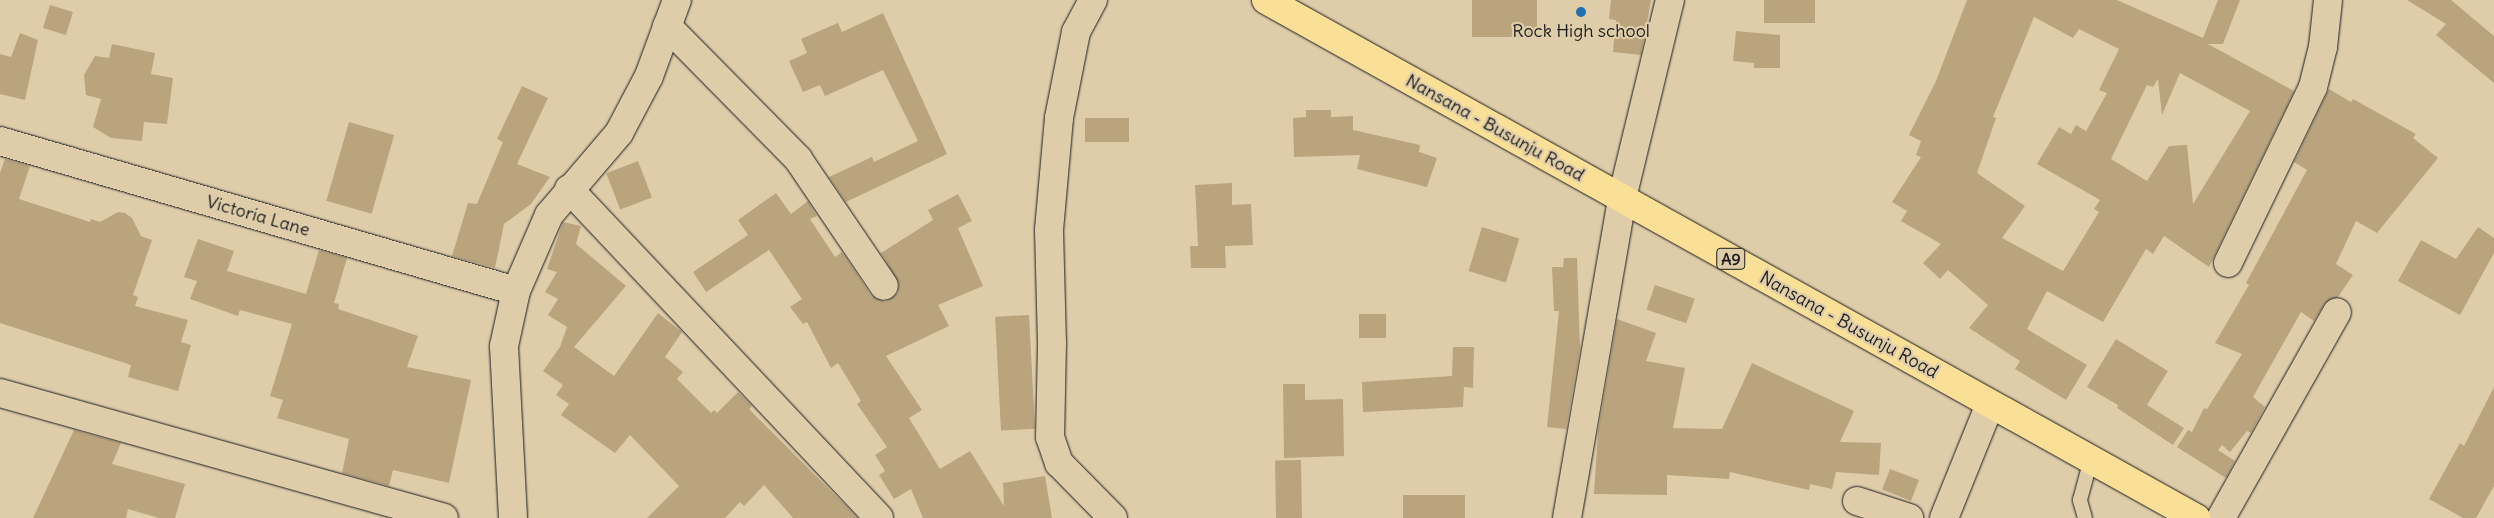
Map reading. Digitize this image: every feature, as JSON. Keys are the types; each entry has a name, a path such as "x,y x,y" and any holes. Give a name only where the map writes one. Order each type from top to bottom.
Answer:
{"main road":[{"name":"Nansana - Busunju Road","path":"1266,0 2196,518"}],"street":[{"path":"513,518 504,346 516,291 549,215 569,189 620,133 649,76 677,0"},
{"path":"1093,0 1076,32 1058,137 1049,230 1052,343 1050,437 1060,463 1113,518"},
{"path":"1567,518 1622,198 1670,0"},
{"path":"2228,263 2313,87 2324,47 2328,0"},
{"path":"667,26 798,159 884,286"},
{"name":"Victoria Lane","path":"0,141 516,291"},
{"path":"569,189 879,518"},
{"path":"2221,518 2337,312"},
{"path":"0,393 444,518"},
{"path":"1944,518 1990,404"},
{"path":"1857,501 1909,518"}],"lane":[{"path":"2085,518 2080,500 2091,460"}],"building":[{"path":"1472,0 1537,0 1537,37 1472,37"},
{"path":"1611,0 1651,0 1641,55 1613,52 1616,20 1609,19"},
{"path":"1764,0 1815,0 1815,23 1764,23"},
{"path":"1967,0 2117,0 2203,38 2218,0 2240,0 2223,44 2208,44 2294,91 2209,267 2164,236 2153,254 2146,249 2103,322 2047,291 2027,329 2087,365 2066,400 2015,369 2020,361 1969,328 1988,305 1948,270 1940,279 1923,263 1941,244 1901,221 1907,211 1892,202 1921,157 1916,155 1921,141 1909,135 1936,81","holes":["2034,17 2073,38 2079,29 2119,49 2099,90 2107,93 2086,131 2076,125 2071,134 2059,127 2037,164 2100,200 2094,209 2099,212 2063,271 2002,238 2025,206 1977,173 1996,118 1993,117","2180,73 2250,111 2193,204 2187,145 2169,146 2147,181 2111,159 2147,85 2153,87 2158,79 2162,115"]},
{"path":"2407,0 2451,0 2494,36 2494,83 2436,35 2446,24"},
{"path":"50,5 73,12 66,35 43,28"},
{"path":"883,13 947,154 846,202 829,177 872,157 874,162 918,141 883,70 825,96 820,85 803,92 789,61 807,53 801,39 838,23 842,32"},
{"path":"1736,31 1780,35 1780,68 1754,68 1754,63 1733,61"},
{"path":"20,33 38,40 25,100 0,94 0,54 11,57"},
{"path":"112,44 155,53 151,74 173,78 167,124 144,122 142,141 111,138 93,127 101,99 86,95 84,75 95,56 109,58"},
{"path":"522,86 548,98 517,164 550,177 531,204 504,224 495,268 452,256 468,203 477,204 503,142 497,139"},
{"path":"2329,89 2351,102 2353,99 2416,134 2413,138 2438,158 2377,233 2356,221 2336,264 2353,275 2338,297 2324,304 2314,321 2301,312 2253,397 2265,407 2251,433 2247,431 2230,452 2222,445 2218,450 2235,461 2226,478 2177,447 2188,430 2192,432 2204,408 2207,409 2242,354 2215,343 2249,285 2246,283 2307,170 2294,162"},
{"path":"1306,110 1331,110 1331,117 1353,116 1353,130 1420,145 1419,152 1437,158 1427,187 1357,169 1360,155 1294,157 1293,118 1306,117"},
{"path":"1085,118 1129,118 1129,142 1085,142"},
{"path":"349,122 394,135 372,214 326,201"},
{"path":"5,159 30,166 19,199 90,222 91,219 100,222 118,212 125,213 132,218 141,236 152,240 133,295 138,297 135,306 188,320 181,342 191,345 178,391 128,377 131,365 0,323 0,173"},
{"path":"638,161 652,197 620,210 606,173"},
{"path":"1232,183 1232,205 1251,204 1253,245 1225,246 1226,268 1191,268 1190,246 1198,246 1195,185"},
{"path":"776,193 791,214 808,201 817,216 810,219 835,257 842,252 871,295 885,302 898,293 899,284 881,253 933,220 928,210 958,194 972,221 958,228 983,286 938,305 949,326 886,356 922,410 909,418 940,469 970,451 1004,506 1003,483 1045,476 1052,518 923,518 911,489 894,499 879,475 885,471 875,455 887,447 857,404 861,401 838,363 831,368 807,322 803,324 790,307 802,299 769,250 706,292 693,272 748,235 738,220"},
{"path":"563,222 581,226 576,244 626,286 574,347 614,376 658,313 682,332 665,357 683,372 677,379 711,413 714,410 717,413 738,392 752,406 749,409 858,518 793,518 764,485 744,506 740,502 725,518 647,518 679,486 630,435 615,453 561,415 569,404 556,395 563,385 543,371 560,347 567,327 548,315 558,299 545,292 557,272 547,269"},
{"path":"1482,227 1519,238 1506,282 1469,271"},
{"path":"2478,227 2494,238 2494,253 2460,315 2398,281 2421,240 2456,259"},
{"path":"198,239 234,251 227,271 306,294 319,250 347,258 334,303 339,304 338,309 418,336 407,367 471,380 449,483 393,470 389,486 342,473 349,439 277,418 283,400 270,396 292,324 240,310 238,316 190,299 197,281 184,277"},
{"path":"1564,258 1577,258 1580,349 1566,429 1547,427 1559,311 1554,311 1552,267 1563,267"},
{"path":"1655,285 1695,299 1686,323 1647,310"},
{"path":"1359,314 1386,314 1386,338 1359,338"},
{"path":"1029,315 1035,429 1001,431 995,317"},
{"path":"1617,319 1656,333 1646,361 1685,368 1673,428 1722,429 1752,363 1854,411 1840,442 1881,443 1879,475 1836,472 1832,489 1810,484 1809,490 1730,472 1729,479 1667,475 1667,495 1594,494 1598,432"},
{"path":"2116,339 2168,371 2147,405 2184,428 2173,445 2117,408 2118,405 2087,387"},
{"path":"1453,347 1474,347 1473,388 1464,387 1463,407 1363,412 1362,382 1452,376"},
{"path":"1283,384 1305,384 1305,400 1343,399 1344,456 1284,458"},
{"path":"2494,387 2494,486 2476,518 2463,518 2429,499 2460,443 2464,446"},
{"path":"74,430 121,443 112,464 185,484 175,518 159,518 128,509 126,518 33,518"},
{"path":"1275,460 1301,460 1302,518 1276,518"},
{"path":"1890,469 1919,480 1911,501 1882,490"},
{"path":"1403,495 1465,495 1465,518 1403,518"}],"place":[{"name":"Rock High school","path":"1581,12"}]}
